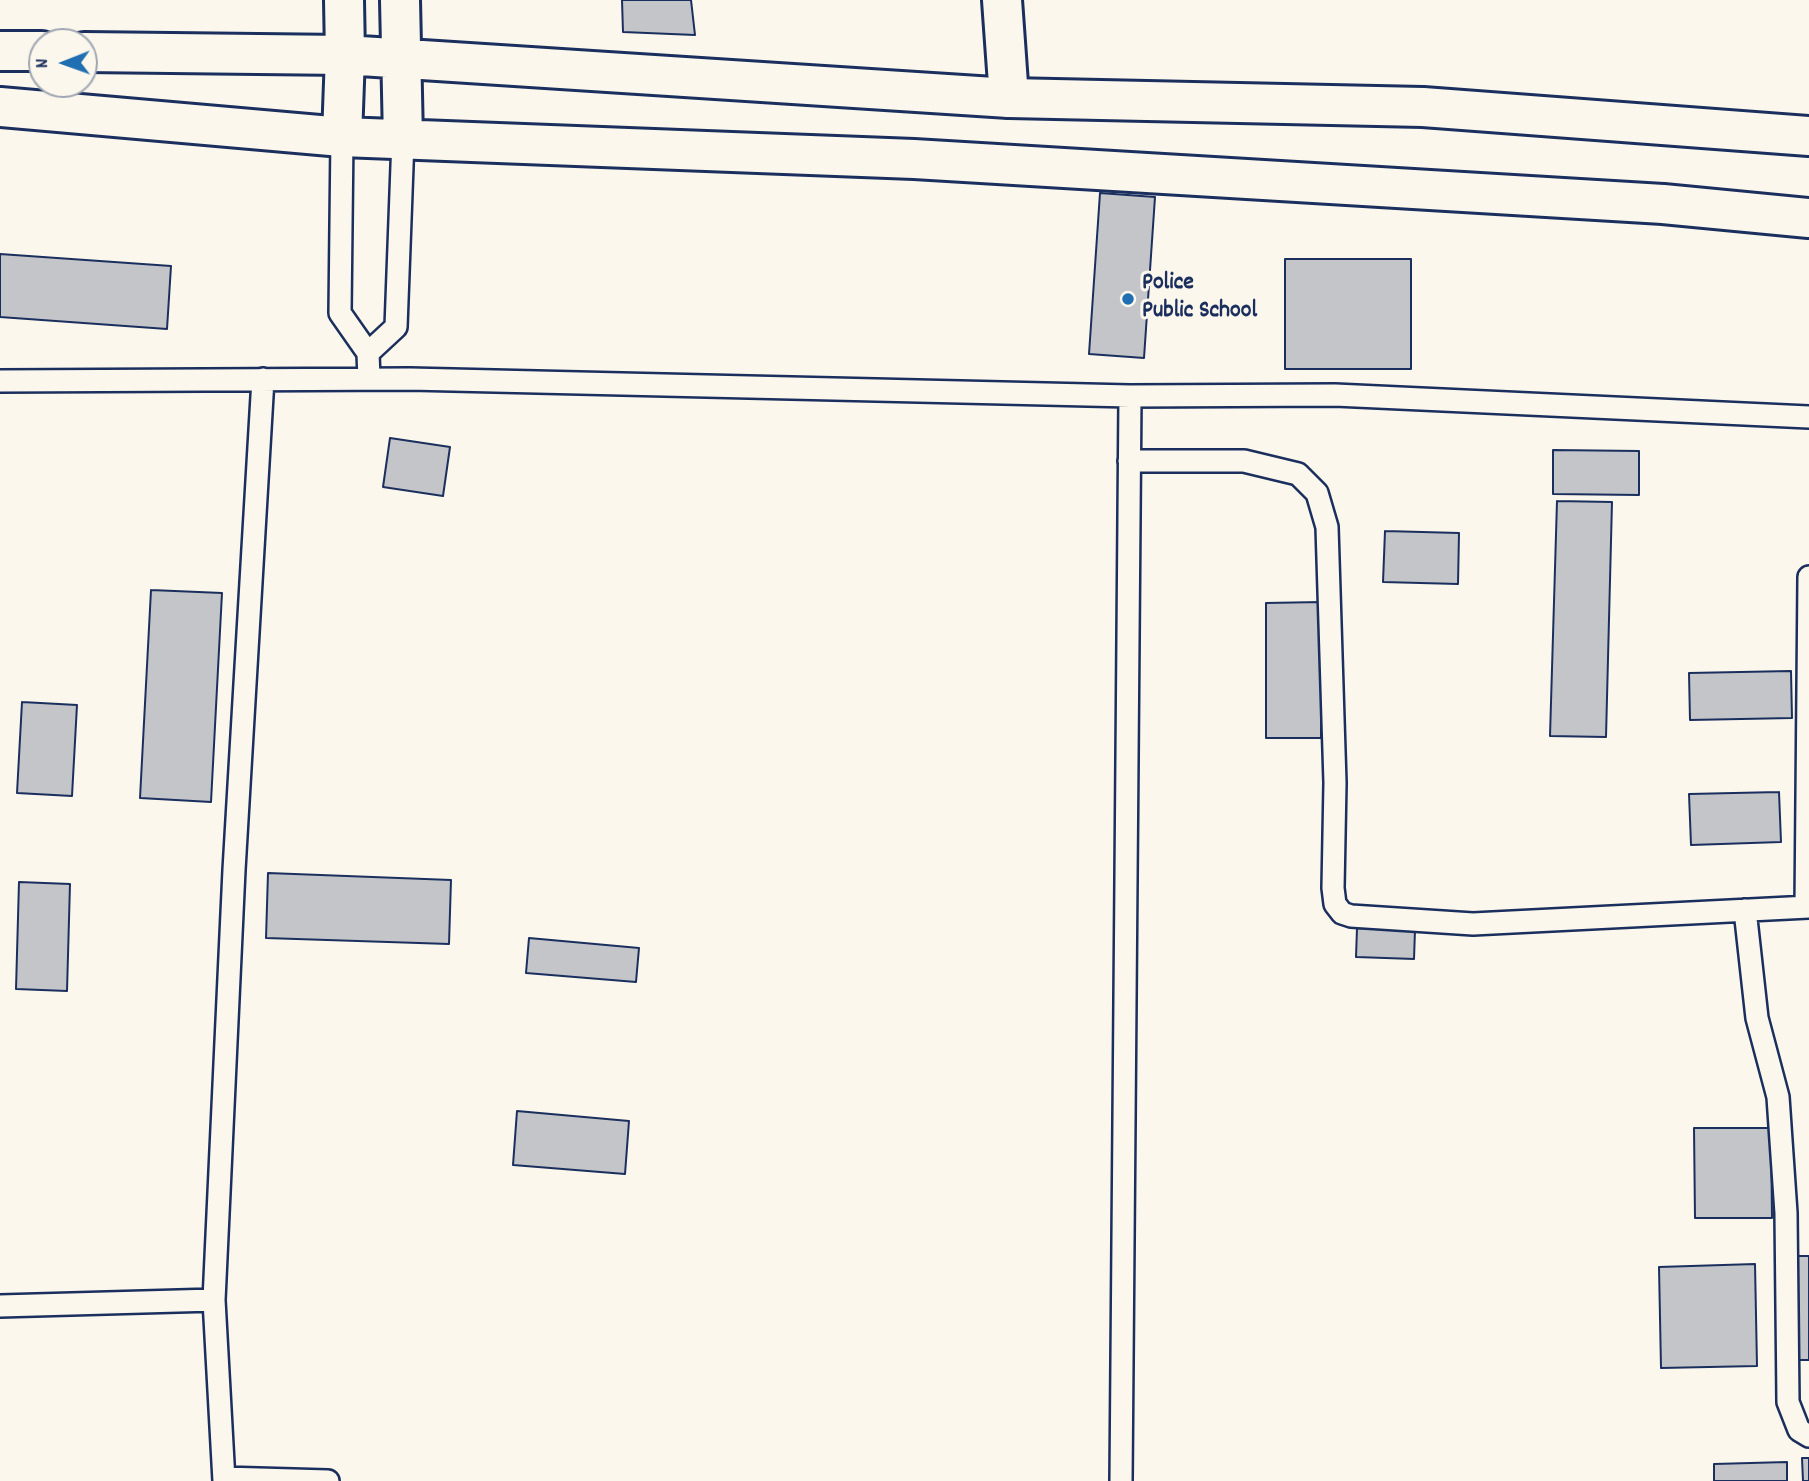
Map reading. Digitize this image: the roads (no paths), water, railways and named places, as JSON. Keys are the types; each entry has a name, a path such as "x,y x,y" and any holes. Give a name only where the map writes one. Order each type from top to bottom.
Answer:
{"main road":[{"path":"342,137 344,0"},
{"path":"400,0 403,139"},
{"path":"1002,0 1009,99"},
{"path":"0,51 28,51"},
{"path":"98,52 400,57 1009,99 1423,107 1809,136"},
{"path":"0,107 342,137 914,159 1663,204 1809,218"}],"lane":[{"path":"342,137 340,313 368,353 369,379"},
{"path":"368,353 396,327 403,139"},
{"path":"263,379 233,870 214,1300 224,1480 328,1481"},
{"path":"0,381 369,379 1130,396 1335,395 1809,417"},
{"path":"1121,1481 1130,396"},
{"path":"1129,461 1244,461 1298,474 1317,493 1327,527 1335,783 1333,888 1335,904 1342,913 1351,916 1473,924 1807,907 1809,577"},
{"path":"1745,910 1757,1018 1778,1097 1786,1213 1788,1402 1799,1430 1809,1436"},
{"path":"0,1306 214,1300"}],"place":[{"name":"Police Public School","path":"1128,299"}]}
